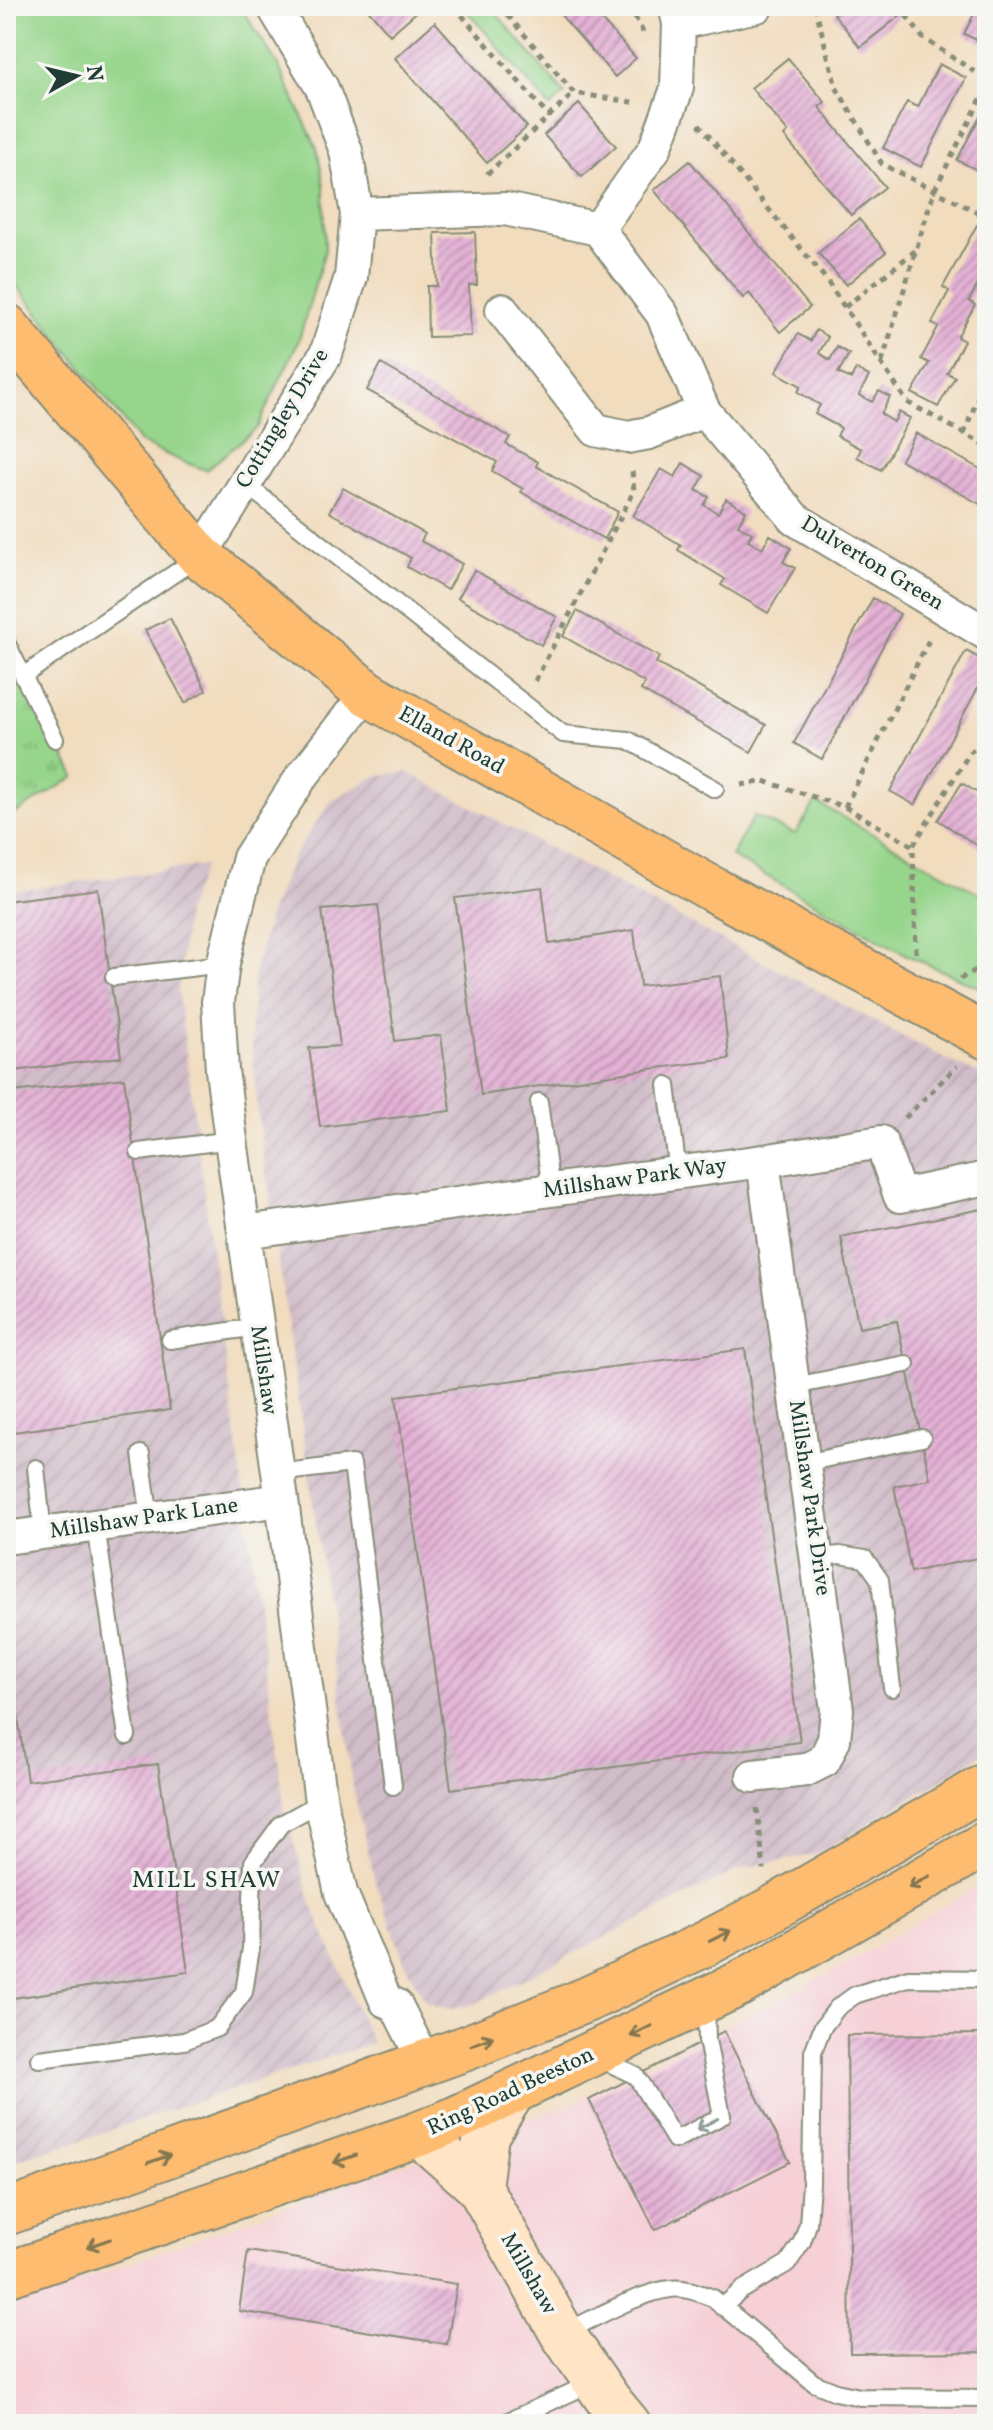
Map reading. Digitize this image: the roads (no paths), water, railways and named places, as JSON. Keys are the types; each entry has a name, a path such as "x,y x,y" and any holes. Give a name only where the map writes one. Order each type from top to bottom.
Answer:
{"main road":[{"name":"Elland Road","path":"6,326 200,556 367,693 714,890 987,1037"},
{"path":"6,2213 425,2063 588,1999 768,1911 987,1785"},
{"name":"Ring Road Beeston","path":"6,2275 419,2134 741,1983 987,1843"}],"street":[{"name":"Cottingley Drive","path":"200,556 326,354 351,277 357,214 346,151 322,88 273,6"},
{"path":"357,214 505,209 598,229 655,148 677,87 677,15 757,6"},
{"name":"Dulverton Green","path":"598,229 662,314 704,411 795,519 987,634"},
{"path":"502,310 596,430 628,437 649,433 704,411"},
{"name":"Millshaw","path":"367,693 300,779 249,858 223,964 218,1002 231,1140 321,1802 341,1893 386,2001 396,2005 425,2063"},
{"name":"Millshaw Park Way","path":"244,1232 881,1142 900,1196 987,1178"},
{"name":"Millshaw Park Drive","path":"753,1776 806,1770 824,1761 834,1740 837,1710 763,1161"},
{"name":"Millshaw Park Lane","path":"6,1538 150,1519 280,1486"},
{"path":"479,2187 486,2135 512,2093"},
{"name":"Millshaw","path":"419,2134 479,2187 562,2333 628,2424"}],"lane":[{"path":"244,483 563,734 628,740 715,789"},
{"path":"23,676 200,556"},
{"path":"6,642 55,739"},
{"path":"114,977 223,964"},
{"path":"667,1085 678,1173"},
{"path":"539,1102 551,1190"},
{"path":"139,1152 231,1140"},
{"path":"170,1340 256,1327"},
{"path":"794,1386 906,1364"},
{"path":"805,1463 922,1438"},
{"path":"141,1454 150,1519"},
{"path":"280,1486 352,1464 393,1786"},
{"path":"36,1468 43,1533"},
{"path":"96,1526 127,1736"},
{"path":"818,1557 840,1555 865,1559 880,1580 892,1688"},
{"path":"39,2059 184,2041 217,2028 244,1992 251,1948 253,1862 281,1824 321,1802"},
{"path":"722,2307 742,2290 788,2263 802,2242 808,2224 811,2184 813,2052 822,2028 837,2008 855,1995 908,1978 987,1979"},
{"path":"593,2055 636,2076 675,2140 722,2116 707,2040 706,2000"},
{"path":"562,2333 645,2296 671,2289 693,2290 713,2298 814,2383 836,2392 860,2397 987,2398"},
{"path":"502,2424 596,2382"}],"district":[{"name":"MILL SHAW","path":"207,1881"}]}
